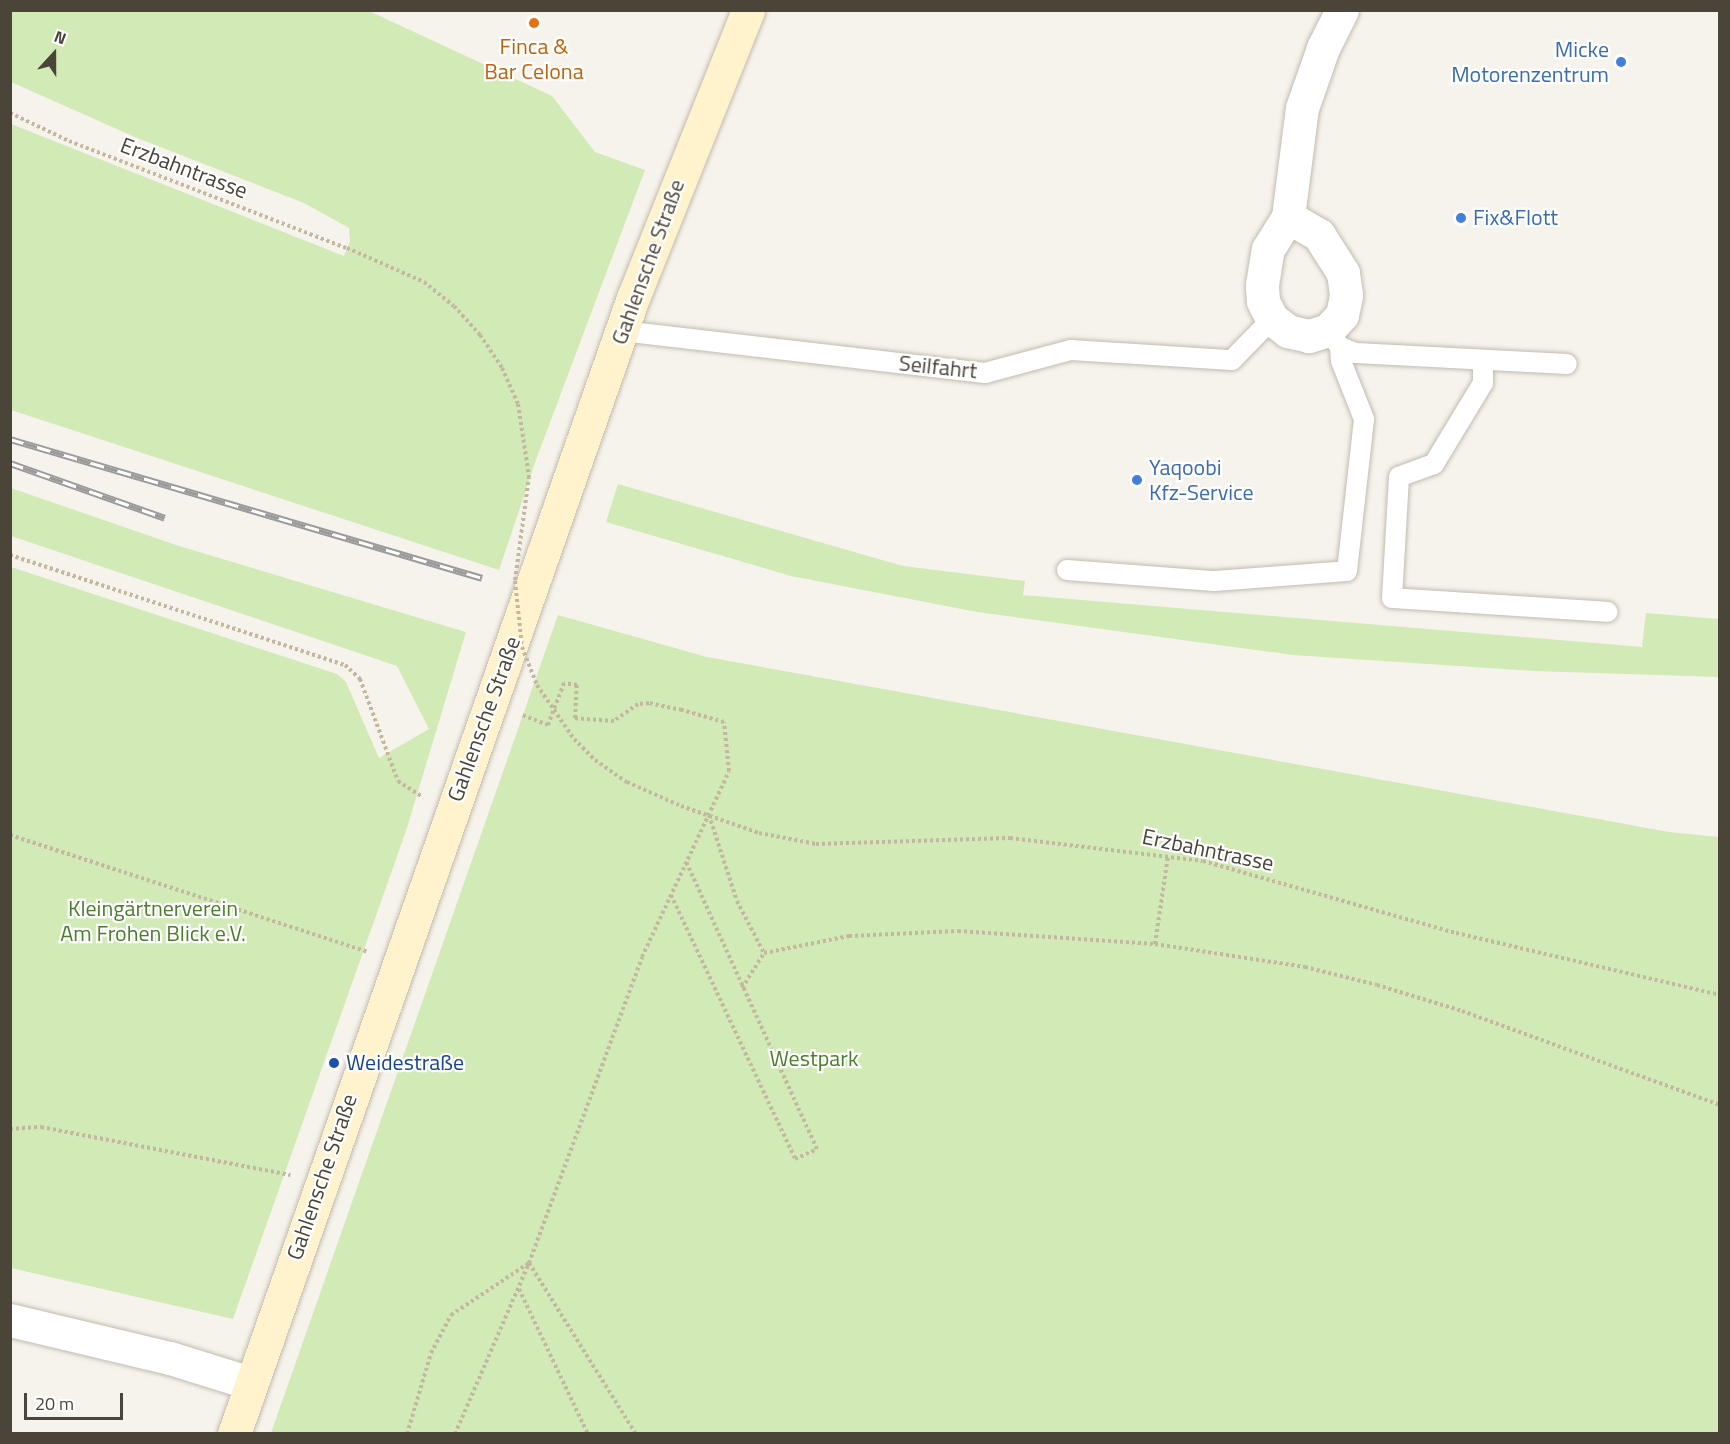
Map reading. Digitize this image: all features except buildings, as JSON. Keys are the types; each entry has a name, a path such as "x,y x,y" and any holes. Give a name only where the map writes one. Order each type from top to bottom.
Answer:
{"street":[{"name":"Gahlensche Straße","path":"234,1434 397,961 622,331 696,133 748,10"},
{"path":"1288,217 1319,236 1343,273 1346,294 1334,339 1288,331 1272,320 1263,301 1263,276 1268,249 1288,217 1302,108 1323,48 1342,10"},
{"path":"10,1320 170,1358 250,1383"}],"lane":[{"name":"Seilfahrt","path":"622,331 985,373 1071,350 1232,360 1272,320"},
{"path":"1334,339 1356,353 1567,364"},
{"path":"1067,570 1215,581 1347,571 1364,419 1334,339"},
{"path":"1483,361 1483,383 1434,464 1399,477 1392,598 1608,612"}],"path":[{"name":"Erzbahntrasse","path":"10,113 69,141 347,248 424,282 467,321 502,368 520,416 529,476 515,581 522,647 537,685 581,746 627,782 681,806 759,833 816,844 1010,838 1168,855 1240,870 1456,933 1719,995"},
{"path":"10,555 345,665 360,679 398,781 410,791 451,810"},
{"path":"455,1434 519,1289 642,957 729,771 724,722 649,703 638,704 614,721 574,718 577,685 564,683 548,725"},
{"path":"709,814 737,901 764,953"},
{"path":"10,835 397,961"},
{"path":"1155,944 1168,855"},
{"path":"671,894 795,1159 817,1149 686,862"},
{"path":"742,988 764,953 849,936 904,931 1024,933 1155,944 1305,968 1377,985 1462,1011 1719,1105"},
{"path":"10,1129 41,1127 321,1180"},
{"path":"407,1434 431,1353 451,1315 529,1263"},
{"path":"529,1263 636,1434"},
{"path":"519,1289 588,1434"}],"green space":[{"path":"11,10 369,11 552,96 595,152 645,170 537,457 499,570 11,410 11,124 344,256 350,241 349,228 304,203 137,138 11,82"},
{"path":"618,484 903,566 1025,581 1023,595 1642,647 1646,613 1719,619 1719,677 1534,671 1293,655 977,612 791,576 606,522"},
{"name":"Kleingärtnerverein Am Frohen Blick e.V.","path":"11,488 176,545 466,632 406,831 233,1319 11,1268 11,567 337,674 346,682 379,758 429,729 397,666 11,536"},
{"name":"Westpark","path":"558,615 707,657 1669,832 1719,837 1719,1433 271,1433"}],"railway":[{"path":"10,439 482,578"},
{"path":"10,463 165,518"}],"place":[{"name":"Finca & Bar Celona","path":"534,23"},
{"name":"Micke Motorenzentrum","path":"1621,62"},
{"name":"Fix&Flott","path":"1461,218"},
{"name":"Yaqoobi Kfz-Service","path":"1137,480"},
{"name":"Weidestraße","path":"334,1063"}]}
